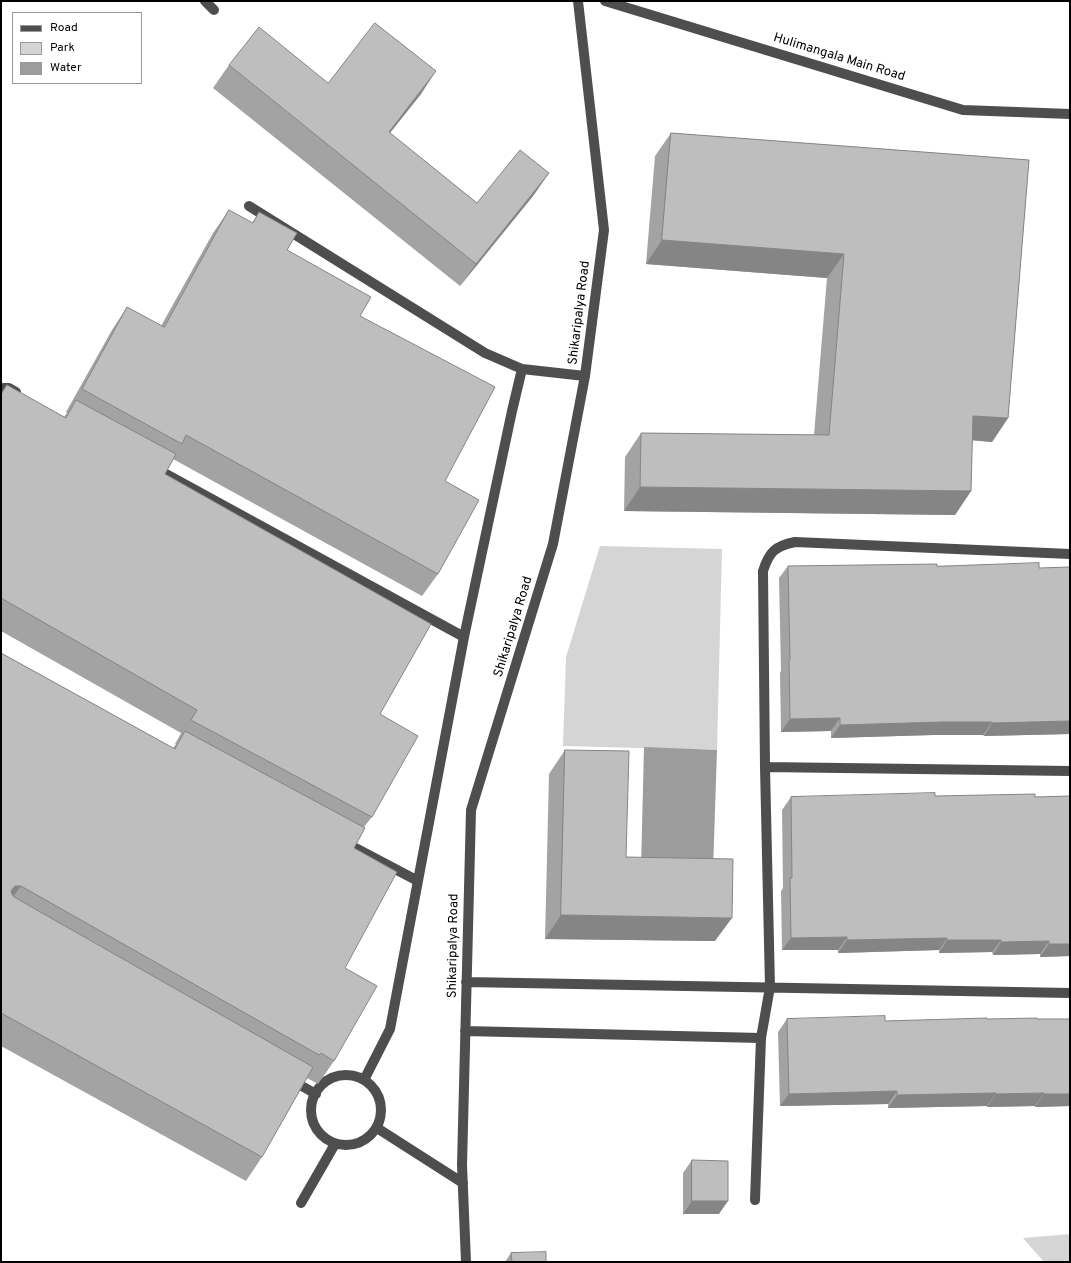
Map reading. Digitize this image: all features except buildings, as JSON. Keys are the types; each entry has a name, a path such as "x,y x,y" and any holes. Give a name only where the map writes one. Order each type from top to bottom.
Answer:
{"street":[{"path":"205,1 214,10"},
{"name":"Shikaripalya Road","path":"466,1262 462,1165 471,810 553,544 585,376 604,230 578,1"},
{"name":"Hulimangala Main Road","path":"605,1 963,110 1070,114"},
{"path":"249,206 485,353 522,369 585,376"},
{"path":"364,1080 390,1029 464,637 522,369"},
{"path":"1,388 9,388 22,395"},
{"path":"141,460 464,637"},
{"path":"755,1200 761,1038 770,987 765,767 763,571 767,559 774,550 785,544 795,542 1070,554"},
{"path":"765,767 1070,771"},
{"path":"334,837 418,882"},
{"path":"466,982 1070,993"},
{"path":"465,1031 761,1038"},
{"path":"282,1074 316,1094"},
{"path":"342,1076 353,1076 364,1080 372,1087 378,1096 381,1107 377,1128 369,1137 358,1143 347,1145 335,1144 324,1138 316,1128 312,1117 312,1105 316,1094 322,1085 332,1079 342,1076"},
{"path":"377,1128 463,1183"},
{"path":"301,1203 335,1144"}],"green space":[{"path":"600,546 722,549 717,750 563,746 566,657"},
{"path":"1070,1234 1070,1262 1044,1262 1023,1238"}],"water":[{"path":"644,747 717,750 713,871 641,869"}]}
